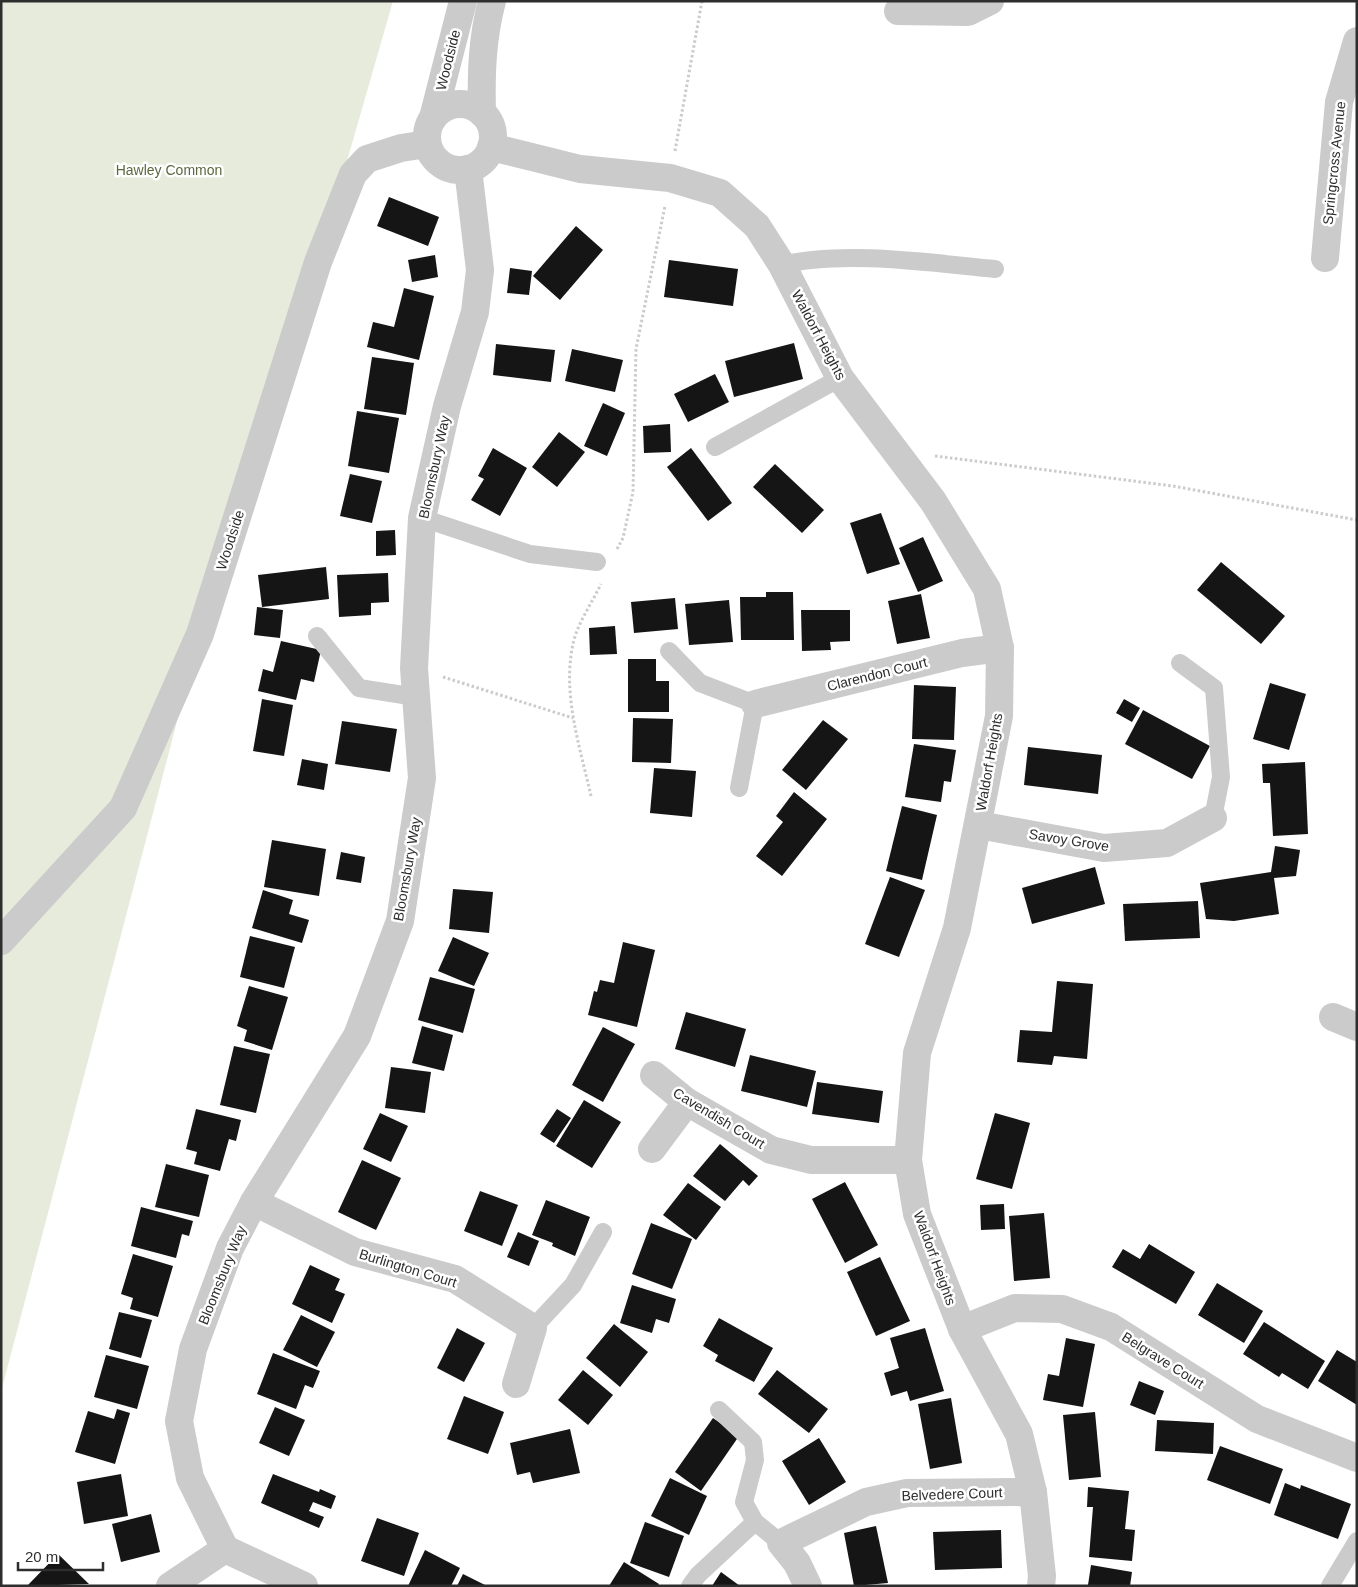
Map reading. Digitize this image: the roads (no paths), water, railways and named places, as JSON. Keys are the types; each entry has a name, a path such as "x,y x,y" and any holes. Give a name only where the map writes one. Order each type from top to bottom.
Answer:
{"street":[{"name":"Woodside","path":"430,131 463,1"},
{"path":"430,131 430,152 442,165 459,170 468,169 480,163 491,147 493,140 490,125 482,113 481,81 484,42 492,1"},
{"path":"898,11 968,12 990,1"},
{"name":"Springcross Avenue","path":"1325,258 1339,102 1357,41"},
{"name":"Woodside","path":"1,941 123,808 200,634 318,262 353,174 367,159 401,148 430,131 440,110 462,104 482,113"},
{"name":"Waldorf Heights","path":"491,147 580,169 670,178 720,193 757,226 782,265 840,378 933,501 987,589 1000,648 999,716 979,825 957,928 917,1053 908,1160 917,1214 962,1329 1018,1434 1033,1492 1042,1576 1041,1586"},
{"name":"Bloomsbury Way","path":"225,1549 190,1478 179,1421 193,1349 230,1248 254,1202 357,1036 400,921 422,778 414,668 422,518 448,406 475,312 480,270 468,169"},
{"name":"Clarendon Court","path":"755,704 962,653 1000,648"},
{"name":"Savoy Grove","path":"979,825 1104,848 1167,843 1213,818"},
{"name":"Cavendish Court","path":"654,1075 687,1102 771,1150 811,1160 908,1160"},
{"path":"652,1149 687,1102"},
{"name":"Burlington Court","path":"254,1202 355,1252 455,1279 533,1328"},
{"name":"Belgrave Court","path":"962,1329 1016,1308 1062,1309 1111,1326 1257,1419 1357,1458"},
{"path":"516,1384 533,1328"},
{"name":"Belvedere Court","path":"781,1543 866,1502 907,1493 1033,1492"},
{"path":"781,1543 797,1563 808,1586"},
{"path":"170,1586 225,1549 304,1586"}],"lane":[{"path":"782,265 801,260 880,259 995,269"},
{"path":"715,447 840,378"},
{"path":"422,518 530,554 597,562"},
{"path":"317,636 359,688 416,697"},
{"path":"669,651 700,682 755,704 739,788"},
{"path":"1180,663 1214,688 1221,777 1213,818"},
{"path":"533,1328 573,1285 603,1232"},
{"path":"719,1410 753,1442 755,1460 744,1502 756,1522 781,1543"},
{"path":"690,1586 698,1574 756,1522"},
{"path":"1330,1586 1357,1541"}],"park label":[{"name":"Hawley Common","path":"169,170"}]}
